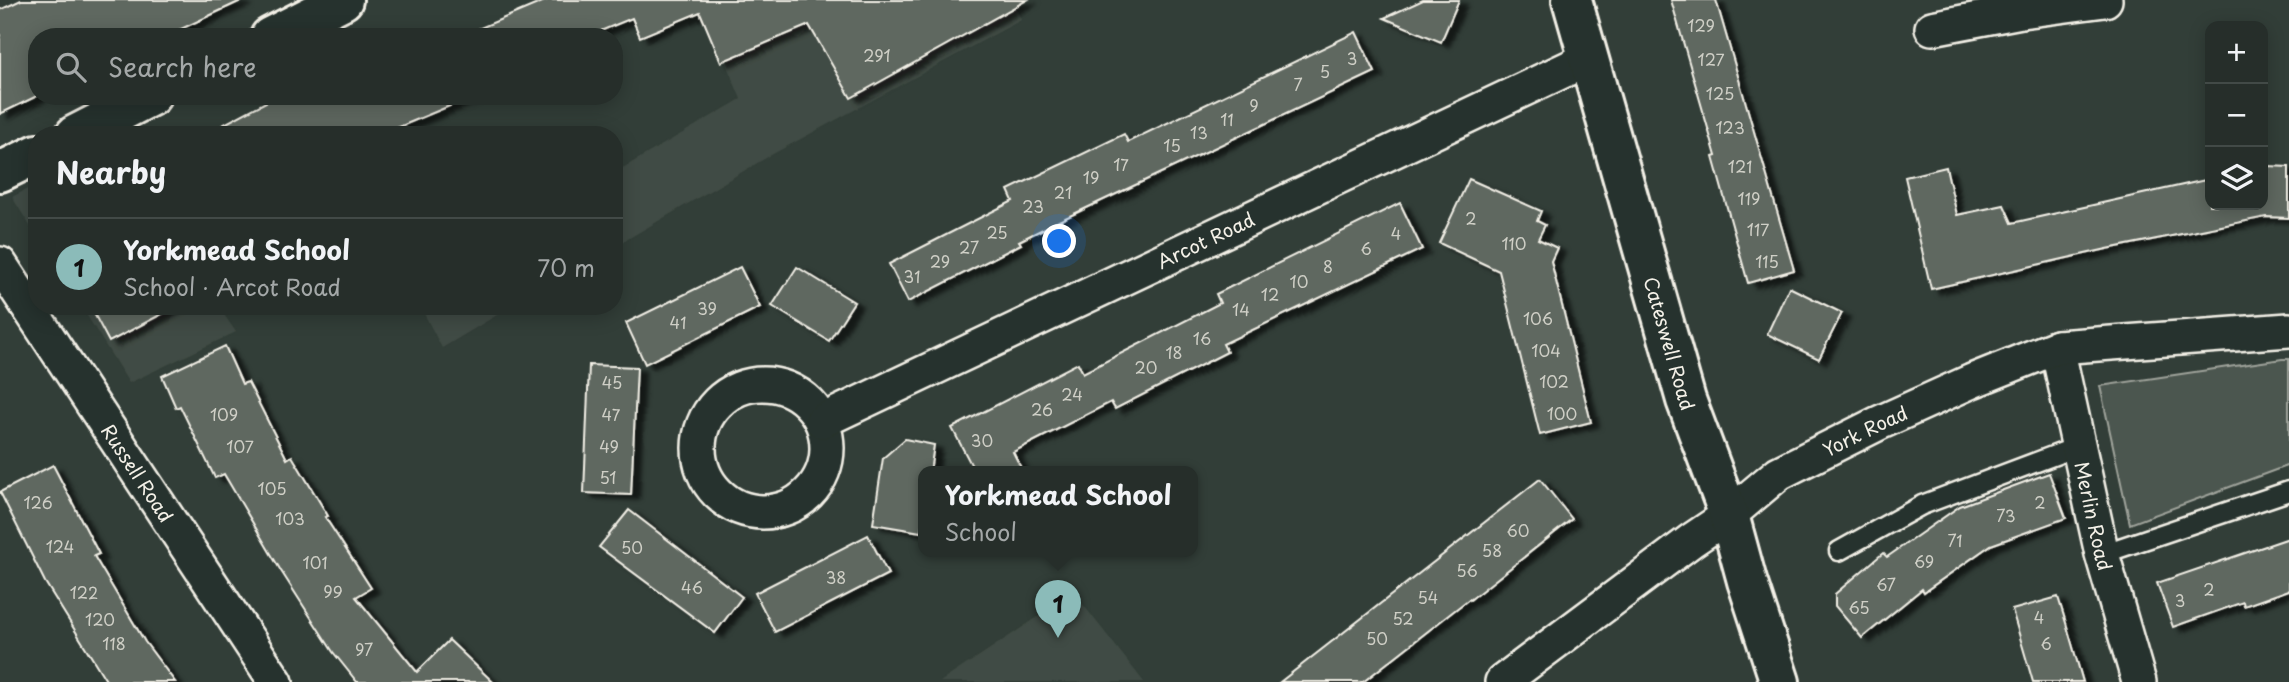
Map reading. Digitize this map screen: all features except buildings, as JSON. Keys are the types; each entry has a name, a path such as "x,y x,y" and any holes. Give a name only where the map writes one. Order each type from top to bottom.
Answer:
{"street":[{"path":"288,28 343,0"},
{"name":"Cateswell Road","path":"1572,0 1686,400 1728,515 1780,682"},
{"path":"1932,28 2020,6 2105,0"},
{"name":"Arcot Road","path":"822,421 1588,59"},
{"path":"93,126 133,105"},
{"path":"0,172 28,158"},
{"name":"Russell Road","path":"0,264 28,306"},
{"name":"Russell Road","path":"34,315 276,682"},
{"name":"York Road","path":"1502,682 1728,515 1779,473 1890,418 2057,347 2289,330"},
{"name":"Merlin Road","path":"2057,347 2102,554 2139,682"}],"lane":[{"path":"1839,551 1922,505 2079,446"},
{"path":"2102,554 2289,492"}],"shaded area":[{"path":"699,0 1013,0 1021,20 771,155 623,242 623,168 741,99"},
{"path":"28,189 28,223 12,197"},
{"path":"87,315 224,315 236,332 129,383"},
{"path":"425,315 497,315 442,348"},
{"path":"2289,359 2289,465 2130,524 2100,386"},
{"path":"1074,593 1144,682 940,682"}],"place":[{"name":"Yorkmead School","path":"1058,638"}]}
